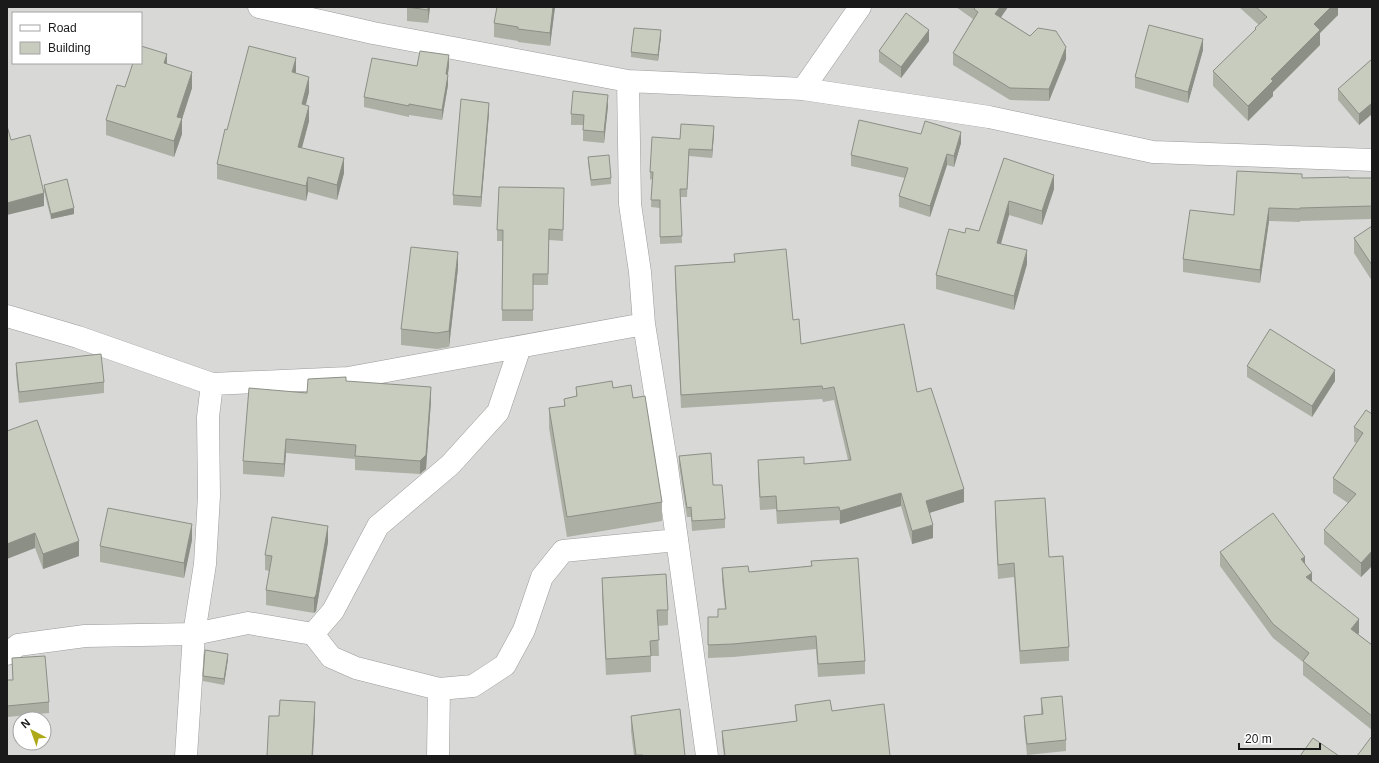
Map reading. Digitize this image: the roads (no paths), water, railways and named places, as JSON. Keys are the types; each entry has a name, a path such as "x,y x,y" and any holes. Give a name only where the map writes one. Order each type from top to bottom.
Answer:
{"street":[{"path":"258,7 373,33 628,81 803,89 989,117 1153,152 1369,156"},
{"path":"803,89 860,7"},
{"path":"628,81 630,204 640,272 644,324 667,467 707,756"},
{"path":"7,316 78,337 212,384 348,378 644,324"},
{"path":"313,634 333,611 378,526 450,465 498,412 520,347"},
{"path":"186,756 194,634 205,564 209,496 208,417 212,384"},
{"path":"7,654 18,644 85,636 194,634 248,623 313,634 331,657 349,665 439,689 473,686 505,665 524,630 542,577 563,550 677,540"},
{"path":"438,756 439,689"}]}
